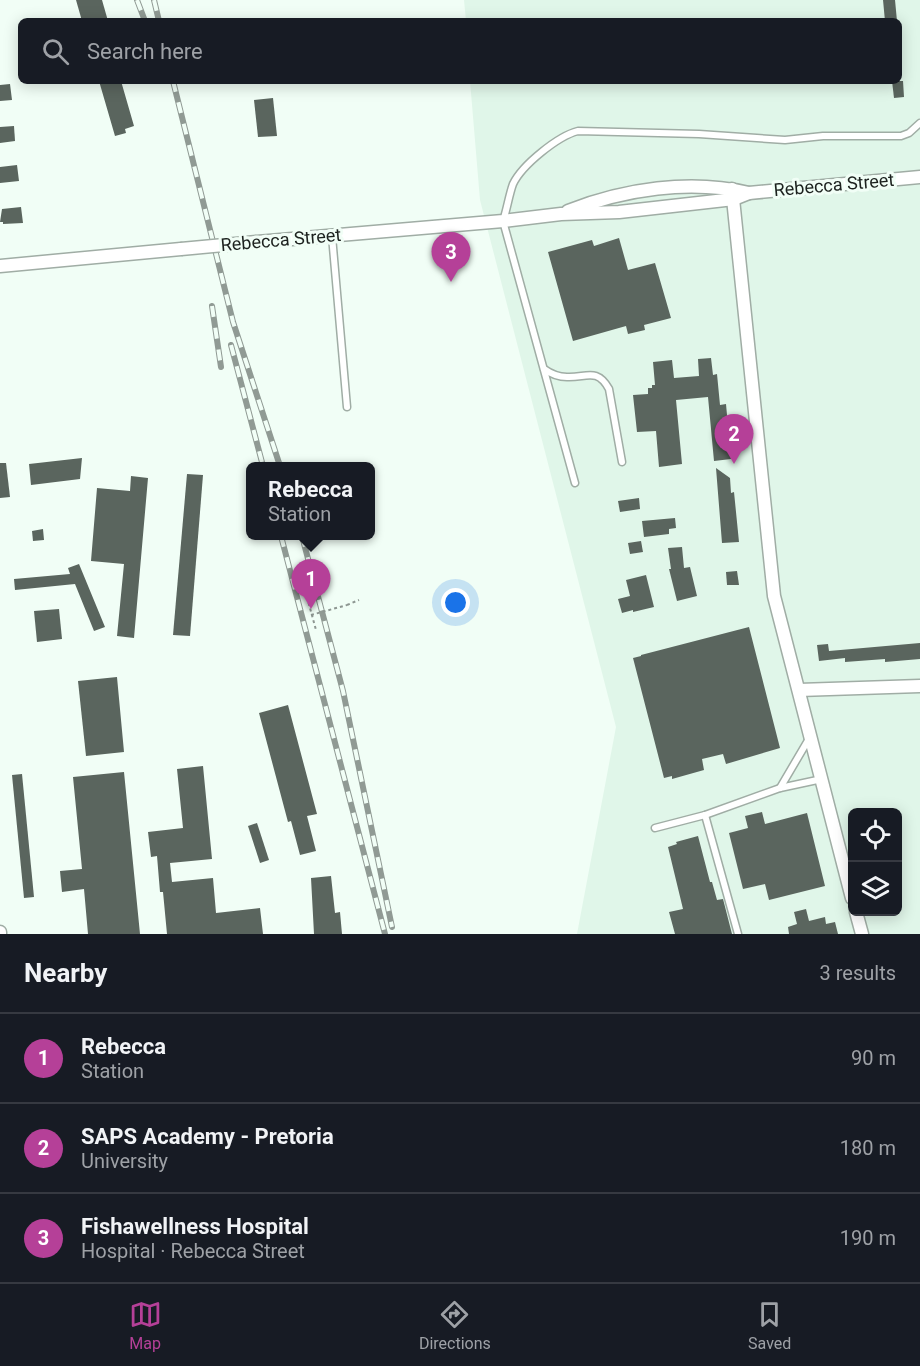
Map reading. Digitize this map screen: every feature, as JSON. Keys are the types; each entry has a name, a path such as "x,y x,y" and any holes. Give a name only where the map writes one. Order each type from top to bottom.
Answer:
{"street":[{"name":"Rebecca Street","path":"0,266 561,214 619,212 733,194 920,177"},
{"name":"Rebecca Street","path":"561,214 597,200 643,191 684,187 733,194"},
{"path":"733,194 773,589 790,663 848,882"},
{"path":"799,690 920,686"},
{"path":"857,916 862,934"}],"lane":[{"path":"575,483 503,221 514,183 524,169 557,140 578,131 699,134 785,140 823,136 901,136 909,133 920,123"},
{"path":"332,235 347,407"},
{"path":"544,369 551,374 565,377 593,375 607,384 622,462"},
{"path":"780,788 811,736"},
{"path":"654,828 705,815 780,788 822,779"},
{"path":"705,815 738,934"}],"path":[{"path":"307,597 316,630"},
{"path":"311,615 359,600"}],"shaded area":[{"path":"464,0 920,0 920,934 577,934 616,727 480,200 470,84 902,84 902,18 466,18"}],"building":[{"path":"76,0 102,0 107,18 81,18"},
{"path":"883,0 895,0 897,18 885,18"},
{"path":"903,81 904,97 894,98 892,84 902,84"},
{"path":"10,84 12,100 0,101 0,85"},
{"path":"100,84 122,84 134,126 125,129 126,133 115,136"},
{"path":"273,98 277,136 258,137 254,100"},
{"path":"14,126 15,141 0,143 0,127"},
{"path":"17,165 19,181 0,183 0,167"},
{"path":"21,207 23,223 3,224 0,222 2,209"},
{"path":"619,238 628,270 655,263 671,318 644,325 645,330 628,334 626,326 573,341 548,252 592,240 594,246"},
{"path":"711,358 713,375 717,374 720,405 726,404 731,459 714,461 708,397 676,400 682,464 659,467 656,431 637,432 633,395 648,394 648,388 655,385 653,362 672,360 674,378 699,376 698,359"},
{"path":"82,458 80,479 31,485 29,464"},
{"path":"0,463 6,463 10,497 0,498"},
{"path":"716,468 730,478 731,493 734,492 739,542 722,543"},
{"path":"187,474 203,475 190,636 173,635"},
{"path":"131,476 148,478 134,638 117,636 124,564 91,561 97,488 130,491"},
{"path":"639,498 640,509 620,512 618,501"},
{"path":"675,518 676,528 669,529 669,534 644,537 642,521"},
{"path":"43,529 44,540 33,541 32,531"},
{"path":"641,541 643,552 630,554 628,543"},
{"path":"682,547 684,568 690,567 697,596 677,601 669,569 671,569 668,548"},
{"path":"79,564 105,627 94,631 75,584 15,590 14,579 70,574 68,568"},
{"path":"737,571 739,585 727,585 726,572"},
{"path":"646,575 654,607 622,613 618,599 630,596 626,580"},
{"path":"59,609 62,639 37,642 34,611"},
{"path":"749,627 780,748 726,764 723,754 702,759 704,770 672,779 672,776 664,778 633,658"},
{"path":"920,643 920,659 885,662 885,659 845,662 845,658 819,661 817,645 828,644 829,651"},
{"path":"117,677 124,752 86,756 78,681"},
{"path":"288,705 317,814 307,816 316,851 300,855 291,821 288,822 259,713"},
{"path":"203,766 212,859 170,863 172,882 213,878 216,913 260,908 263,934 167,934 157,856 151,857 148,832 183,828 177,769"},
{"path":"124,772 140,934 88,934 84,889 62,892 60,871 82,869 73,777"},
{"path":"22,774 34,897 24,898 12,775"},
{"path":"762,812 765,824 807,813 825,886 769,900 765,884 743,889 729,833 748,828 745,816"},
{"path":"257,823 269,860 260,863 248,826"},
{"path":"698,836 710,882 712,882 717,900 723,899 732,934 675,934 669,912 683,909 668,847 677,844 676,842"},
{"path":"331,876 335,913 340,912 342,934 314,934 311,878"},
{"path":"806,909 809,921 825,917 826,924 835,922 838,934 789,934 788,927 797,924 794,912"}],"railway":[{"path":"137,0 144,18"},
{"path":"154,0 158,18"},
{"path":"174,84 233,322 279,462"},
{"path":"212,306 221,367"},
{"path":"231,345 262,462"},
{"path":"282,540 385,934"},
{"path":"303,540 343,691 392,927"}],"place":[{"name":"Fishawellness Hospital","path":"451,282"},
{"name":"SAPS Academy - Pretoria","path":"734,464"},
{"name":"Rebecca","path":"311,609"}]}
